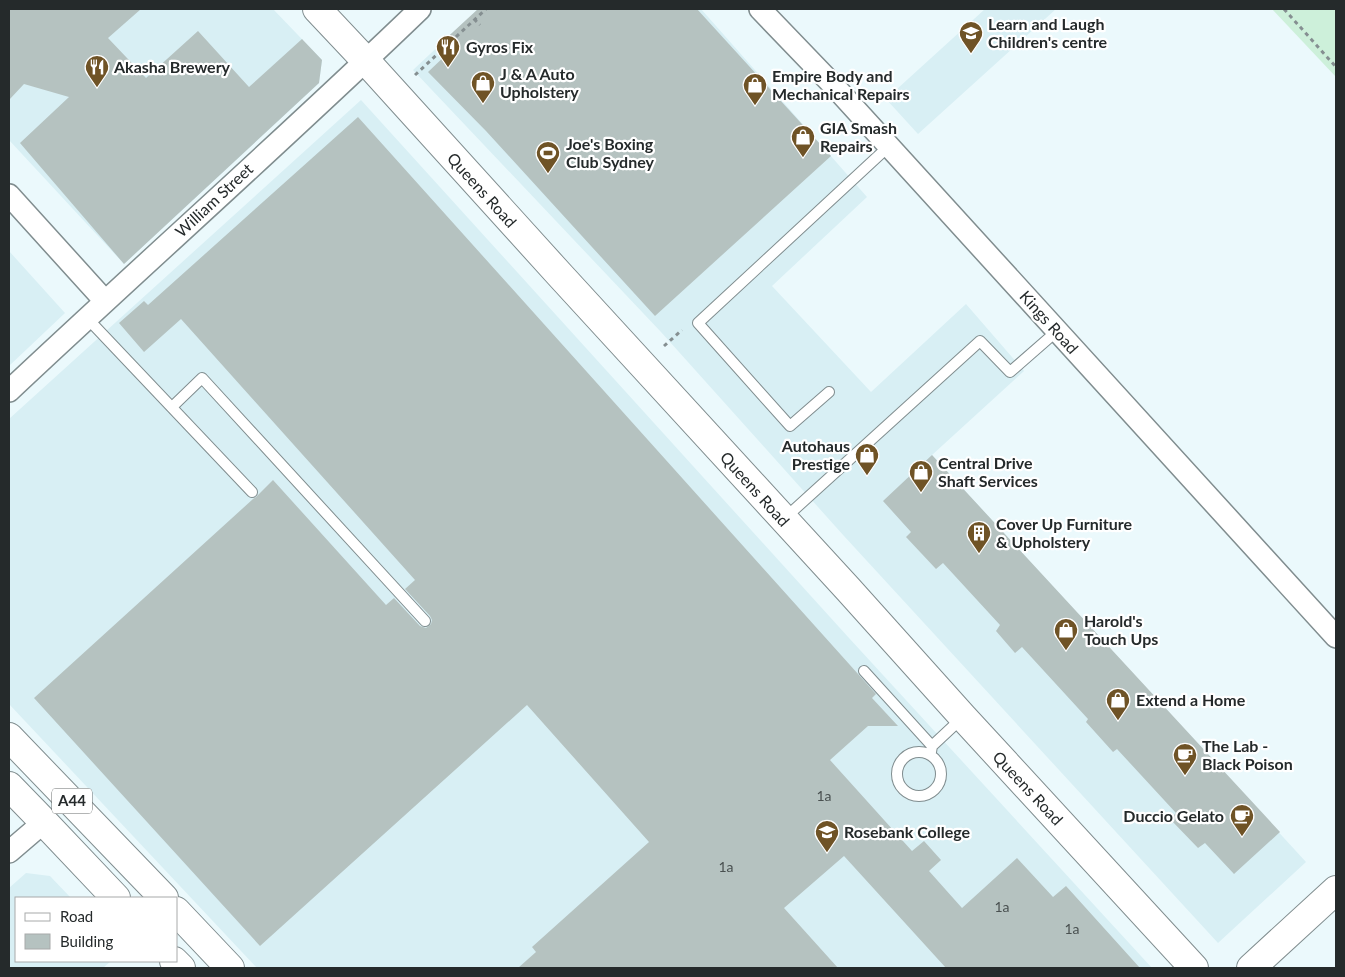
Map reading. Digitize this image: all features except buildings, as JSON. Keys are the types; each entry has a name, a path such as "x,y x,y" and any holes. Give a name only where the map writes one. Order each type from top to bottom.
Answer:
{"main road":[{"name":"Queens Road","path":"317,9 1194,968"},
{"name":"A44","path":"9,737 163,897"},
{"name":"A44","path":"9,786 115,897"},
{"path":"1251,968 1336,890"},
{"path":"178,913 230,968"}],"street":[{"name":"William Street","path":"9,391 420,9"},
{"name":"Kings Road","path":"760,9 835,87 1336,637"},
{"path":"9,195 105,301"},
{"path":"9,852 44,822"}],"lane":[{"path":"829,392 790,426 698,323 889,146"},
{"path":"87,318 252,492"},
{"path":"783,520 980,341 1010,372 1057,331"},
{"path":"172,407 202,378 425,621"},
{"path":"864,671 931,750 939,766 940,780 932,792 918,796 905,791 897,779 899,764 903,758 916,752 931,750 963,717"}],"path":[{"path":"412,77 486,9"},
{"path":"1284,9 1336,67"},
{"path":"474,19 480,24"},
{"path":"664,346 686,327 698,323"}],"shaded area":[{"path":"9,9 273,9 322,60 319,83 124,264 9,140"},
{"path":"478,9 701,9 867,197 772,286 871,392 966,304 1024,371 932,455 1306,862 1218,943 844,536 661,332 413,70"},
{"name":"Learn and Laugh Children's centre","path":"985,9 1056,9 918,134 886,99"},
{"path":"361,100 849,638 1152,968 257,968 9,704 9,419"},
{"path":"9,251 65,313 9,366"},
{"path":"26,873 50,876 70,897 15,897 15,962 110,962 103,968 9,968 9,888"}],"green space":[{"path":"1272,9 1336,9 1336,77"}],"place":[{"name":"Learn and Laugh Children's centre","path":"971,54"},
{"name":"Gyros Fix","path":"448,68"},
{"name":"Akasha Brewery","path":"97,88"},
{"name":"J & A Auto Upholstery","path":"483,104"},
{"name":"Empire Body and Mechanical Repairs","path":"755,106"},
{"name":"GIA Smash Repairs","path":"803,158"},
{"name":"Joe's Boxing Club Sydney","path":"548,174"},
{"name":"Autohaus Prestige","path":"867,476"},
{"name":"Central Drive Shaft Services","path":"921,493"},
{"name":"Cover Up Furniture & Upholstery","path":"979,554"},
{"name":"Harold's Touch Ups","path":"1066,651"},
{"name":"Extend a Home","path":"1118,721"},
{"name":"The Lab - Black Poison","path":"1185,776"},
{"name":"Duccio Gelato","path":"1242,837"},
{"name":"Rosebank College","path":"827,853"}]}
